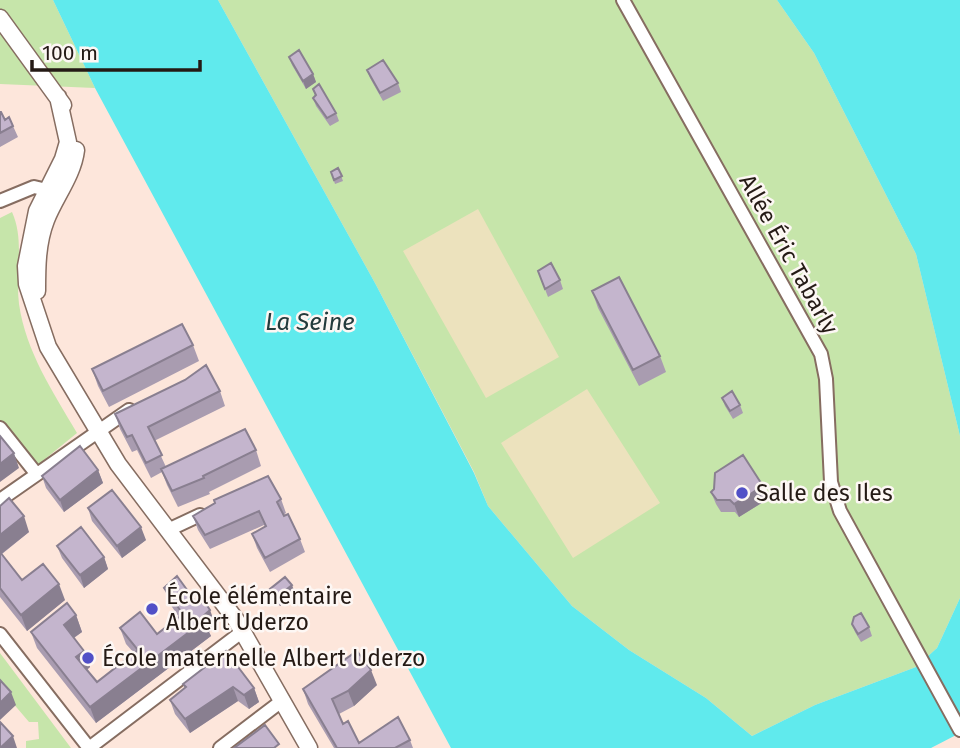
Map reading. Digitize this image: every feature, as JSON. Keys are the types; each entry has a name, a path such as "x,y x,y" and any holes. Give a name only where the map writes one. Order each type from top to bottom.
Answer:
{"main road":[{"path":"0,18 70,117 76,145 73,163 35,218 29,241 26,277 53,358 96,430 243,631 309,748"},
{"path":"40,318 37,274 50,197"}],"street":[{"name":"Allée Éric Tabarly","path":"623,0 821,354 831,482 840,511 960,730"},
{"path":"0,201 34,187 50,197"},
{"path":"19,194 31,204 35,218"},
{"path":"0,500 35,472 129,409"},
{"path":"0,428 35,472"},
{"path":"168,530 200,515"},
{"path":"0,634 89,748 243,631"},
{"path":"220,748 283,700"}],"green space":[{"path":"0,0 53,0 95,88 0,84"},
{"path":"218,0 777,0 814,53 916,254 960,436 960,598 937,648 916,667 815,705 752,736 706,698 629,650 572,606 488,506 474,472 375,283"},
{"path":"12,212 19,245 19,304 28,339 50,387 77,433 34,468 0,424 0,218"},
{"path":"0,653 71,748 26,748 26,741 39,739 38,722 29,722 0,688"}],"sand":[{"path":"478,209 559,357 486,398 403,251"},
{"path":"587,389 660,503 573,558 501,443"}],"water":[{"name":"La Seine","path":"53,0 218,0 375,283 474,473 488,506 572,606 629,650 706,698 752,736 815,705 916,667 937,648 960,598 960,733 931,748 451,748 95,88"},
{"path":"777,0 960,0 960,436 916,254 814,53"}],"building":[{"path":"299,50 313,74 303,81 289,57"},
{"path":"383,60 398,83 380,93 367,70"},
{"path":"319,84 336,113 327,118 313,98 316,95 313,89"},
{"path":"0,112 5,120 9,117 13,126 0,133"},
{"path":"338,168 342,176 334,180 331,172"},
{"path":"551,263 560,280 545,289 538,271"},
{"path":"619,277 660,356 633,370 592,291"},
{"path":"182,324 193,345 103,391 92,369"},
{"path":"206,365 220,391 148,427 162,455 146,463 132,435 127,437 115,414 185,380"},
{"path":"732,391 740,405 730,411 722,398"},
{"path":"245,429 256,450 203,476 204,478 172,491 161,469"},
{"path":"0,436 14,453 0,464"},
{"path":"80,446 98,470 60,500 42,476"},
{"path":"743,455 763,486 734,504 730,500 717,500 711,492 714,489 715,473"},
{"path":"268,476 281,499 277,502 284,516 288,514 300,539 265,558 252,534 266,526 259,511 205,535 193,516 215,503 214,500"},
{"path":"112,490 141,527 117,546 88,508"},
{"path":"9,498 24,516 0,535 0,506"},
{"path":"81,527 104,557 80,575 57,546"},
{"path":"0,552 22,580 43,564 59,584 21,615 0,588"},
{"path":"177,576 198,605 204,601 210,610 202,617 205,620 90,707 31,632 67,603 76,615 64,625 84,651 76,657 97,682 138,650 120,628 140,612 157,634 183,614 164,588"},
{"path":"285,577 292,585 277,597 270,589"},
{"path":"861,613 869,627 858,634 852,624 854,617"},
{"path":"226,651 254,688 244,695 233,687 185,719 170,700 186,687 183,684"},
{"path":"357,651 371,670 348,691 332,699 343,724 348,721 359,743 398,717 410,740 395,748 337,748 303,689"},
{"path":"0,680 11,692 0,703"},
{"path":"0,722 13,736 0,748"},
{"path":"265,725 279,744 274,748 234,748"}],"place":[{"name":"Salle des Iles","path":"742,493"},
{"name":"École élémentaire Albert Uderzo","path":"152,609"},
{"name":"École maternelle Albert Uderzo","path":"88,658"}]}
